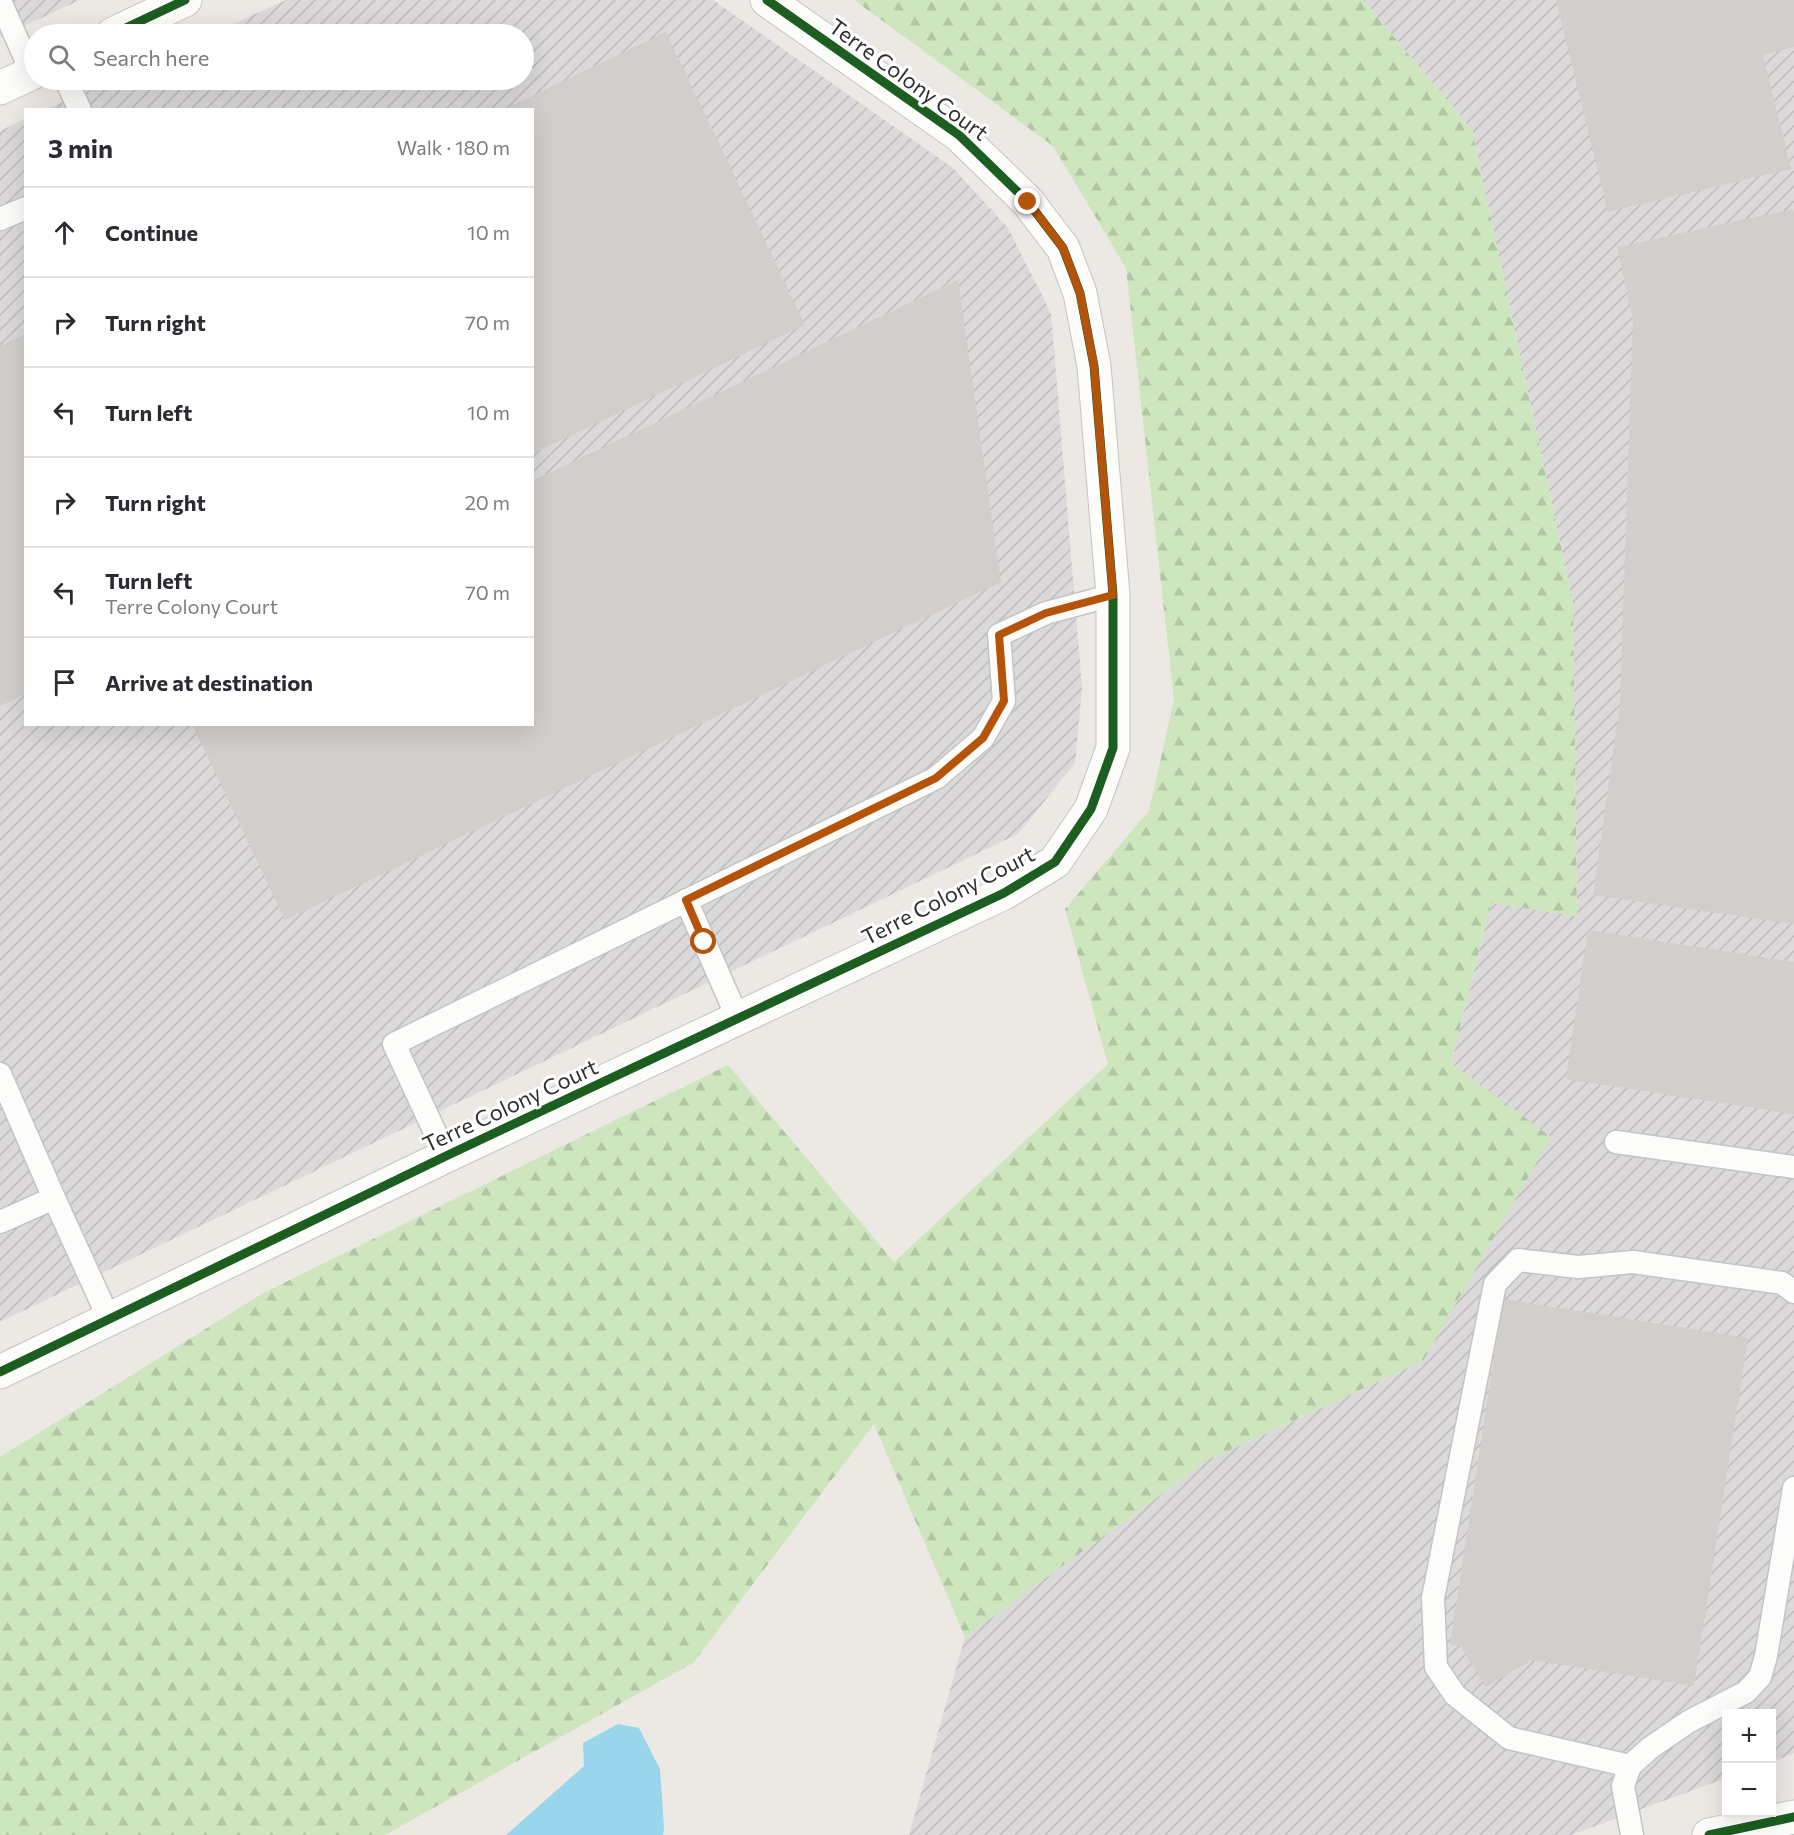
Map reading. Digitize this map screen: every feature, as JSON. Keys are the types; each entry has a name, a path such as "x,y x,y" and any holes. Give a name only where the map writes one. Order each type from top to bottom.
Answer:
{"street":[{"path":"134,24 185,0"},
{"name":"Terre Colony Court","path":"0,1372 446,1156 1004,892 1055,862 1091,809 1113,748 1113,595 1094,366 1080,293 1063,248 1028,202 959,135 767,0"},
{"path":"0,88 24,76"},
{"path":"1709,1835 1794,1817"}],"lane":[{"path":"0,2 24,53"},
{"path":"71,90 79,108"},
{"path":"0,219 24,209"},
{"path":"446,1156 394,1044 936,778 983,738 1004,701 999,635 1046,613 1113,595"},
{"path":"686,900 738,1019"},
{"path":"0,1074 109,1319"},
{"path":"1616,1142 1794,1167"},
{"path":"0,1222 54,1198"},
{"path":"1630,1767 1509,1738 1455,1695 1436,1667 1433,1598 1495,1284 1518,1260 1578,1267 1633,1262 1782,1283 1794,1292"},
{"path":"1632,1835 1623,1786 1630,1767 1650,1748 1678,1728 1746,1692 1760,1677 1766,1656 1794,1488"}],"shaded area":[{"path":"0,0 80,0 24,24 0,37"},
{"path":"286,0 713,0 953,168 1008,228 1051,313 1082,688 1075,763 1018,834 0,1322 0,131 24,119 24,726 534,726 534,108 49,108 90,90 534,90 534,24 233,24"},
{"path":"1363,0 1794,0 1794,1753 1776,1760 1776,1709 1722,1709 1722,1779 1571,1835 909,1835 965,1637 1208,1460 1423,1361 1451,1063 1491,903 1577,915 1573,603 1472,130"}],"green space":[{"path":"854,0 1363,0 1472,130 1573,603 1577,916 1491,903 1451,1063 1551,1137 1423,1361 1208,1460 965,1637 874,1424 693,1663 385,1835 0,1835 0,1457 265,1292 728,1065 894,1262 1108,1064 1065,909 1149,811 1174,700 1126,268 1053,146"}],"water":[{"path":"618,1724 639,1728 660,1769 663,1835 506,1835 584,1766 583,1743"}],"building":[{"path":"1556,0 1794,0 1794,47 1763,55 1791,169 1608,212"},
{"path":"666,32 805,325 534,453 534,108 506,108"},
{"path":"1793,209 1794,924 1593,895 1620,703 1633,320 1617,247"},
{"path":"958,280 1001,582 285,920 193,726 534,726 534,480"},
{"path":"24,335 24,695 0,706 0,346"},
{"path":"1588,930 1794,962 1794,1114 1566,1079"},
{"path":"1503,1299 1748,1338 1694,1686 1532,1660 1486,1687 1460,1646 1450,1644"}],"cycle path":[{"path":"134,24 185,0"},
{"path":"0,1372 446,1156 1004,893 1055,862 1091,809 1113,748 1113,595 1094,366 1080,293 1063,248 1028,202 959,135 767,0"},
{"path":"1709,1835 1794,1817"}],"route":[{"path":"704,942 686,900 936,778 983,738 1004,701 999,635 1046,613 1113,595 1094,366 1080,293 1063,248 1028,202"}]}
